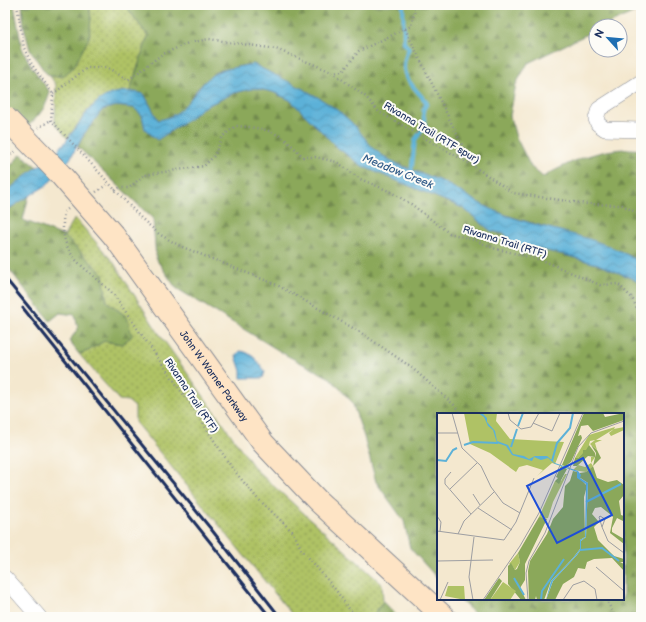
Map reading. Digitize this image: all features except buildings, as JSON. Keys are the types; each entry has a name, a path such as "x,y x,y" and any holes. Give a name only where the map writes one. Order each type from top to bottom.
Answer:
{"main road":[{"name":"John W. Warner Parkway","path":"5,117 60,174 114,236 263,443 318,501 444,617"}],"street":[{"path":"641,82 599,109 596,119 598,124 605,129 641,130"},
{"path":"5,578 39,617"}],"path":[{"path":"17,5 24,48 32,65 53,94 51,120 108,184 159,234 180,246 277,285 360,332 411,367 454,405 460,413"},
{"path":"332,72 343,71 359,50 411,26 416,5"},
{"path":"405,29 472,165"},
{"name":"Rivanna Trail (RTF spur)","path":"53,94 87,68 108,68 128,80 161,55 188,43 209,39 276,49 332,72 366,97 379,112 472,165 513,193 587,204 622,205 641,215"},
{"name":"Rivanna Trail (RTF)","path":"115,190 119,188 129,188 144,175 204,166 214,156 223,136 236,126 262,127 289,142 303,157 315,157 337,162 360,178 400,197 429,216 449,233 474,240 493,248 542,260 600,285 618,284 632,298 641,316"},
{"path":"89,196 108,184"},
{"name":"Rivanna Trail (RTF)","path":"70,208 64,212 61,228 68,250 86,271 114,295 193,408 232,468 257,498 292,531 302,550 331,584 350,610 363,617"},
{"path":"606,600 615,617"}],"green space":[{"path":"5,5 14,5 22,48 31,66 50,92 42,111 27,127 5,104"},
{"path":"22,5 89,5 91,19 89,38 73,68 63,76 50,76 45,72 30,50 24,27"},
{"path":"89,5 125,5 148,36 130,91 108,97 92,106 67,138 55,123 56,85 50,76 63,76 91,19"},
{"path":"125,5 641,5 641,11 639,10 622,18 588,18 588,34 528,63 516,84 510,116 516,137 531,167 543,177 590,155 615,150 641,150 641,263 627,254 599,243 505,215 482,205 443,182 385,158 367,144 350,121 322,100 253,64 217,71 196,90 185,107 169,119 158,120 144,94 130,91 148,36"},
{"path":"255,88 273,92 290,100 338,148 364,167 463,208 491,231 505,234 512,243 597,264 632,278 641,284 641,617 478,617 460,600 624,600 624,413 437,413 437,578 410,548 404,521 376,482 364,437 352,402 330,378 286,355 176,288 156,259 153,219 78,147 84,134 102,110 116,106 134,108 142,115 145,129 157,140 189,119 202,108 234,93"},
{"path":"21,154 37,167 5,193 5,172"},
{"path":"29,195 23,220 64,236 103,274 107,302 127,317 132,336 122,344 104,341 88,351 79,354 69,341 78,329 75,315 60,313 50,321 5,264 5,212"},
{"path":"75,218 114,263 158,332 256,470 382,584 383,601 372,617 294,617 135,422 135,407 128,401 119,400 79,354 88,351 104,341 122,344 127,317 107,302 103,274 64,236"},
{"path":"383,601 398,617 372,617"}],"water":[{"name":"Meadow Creek","path":"253,64 303,89 328,104 350,121 374,149 399,165 443,182 502,214 522,221 584,237 623,252 641,263 641,284 632,278 597,264 512,243 505,234 491,231 463,208 364,167 338,148 290,100 273,92 255,88 234,93 202,108 189,119 157,140 145,129 142,115 134,108 116,106 102,110 84,134 70,159 47,185 5,211 5,193 55,153 66,142 91,108 101,99 112,94 126,92 144,94 158,120 168,118 183,107 202,85 217,72"},
{"path":"240,351 248,353 258,361 265,372 263,378 241,378 241,371 236,356"}],"waterway":[{"name":"Meadow Creek","path":"403,5 404,43 409,48 405,58 404,72 410,83 427,103 423,110 425,126 415,140 411,174"}],"railway":[{"path":"5,278 211,529 280,617"},
{"path":"23,308 270,617"}]}
